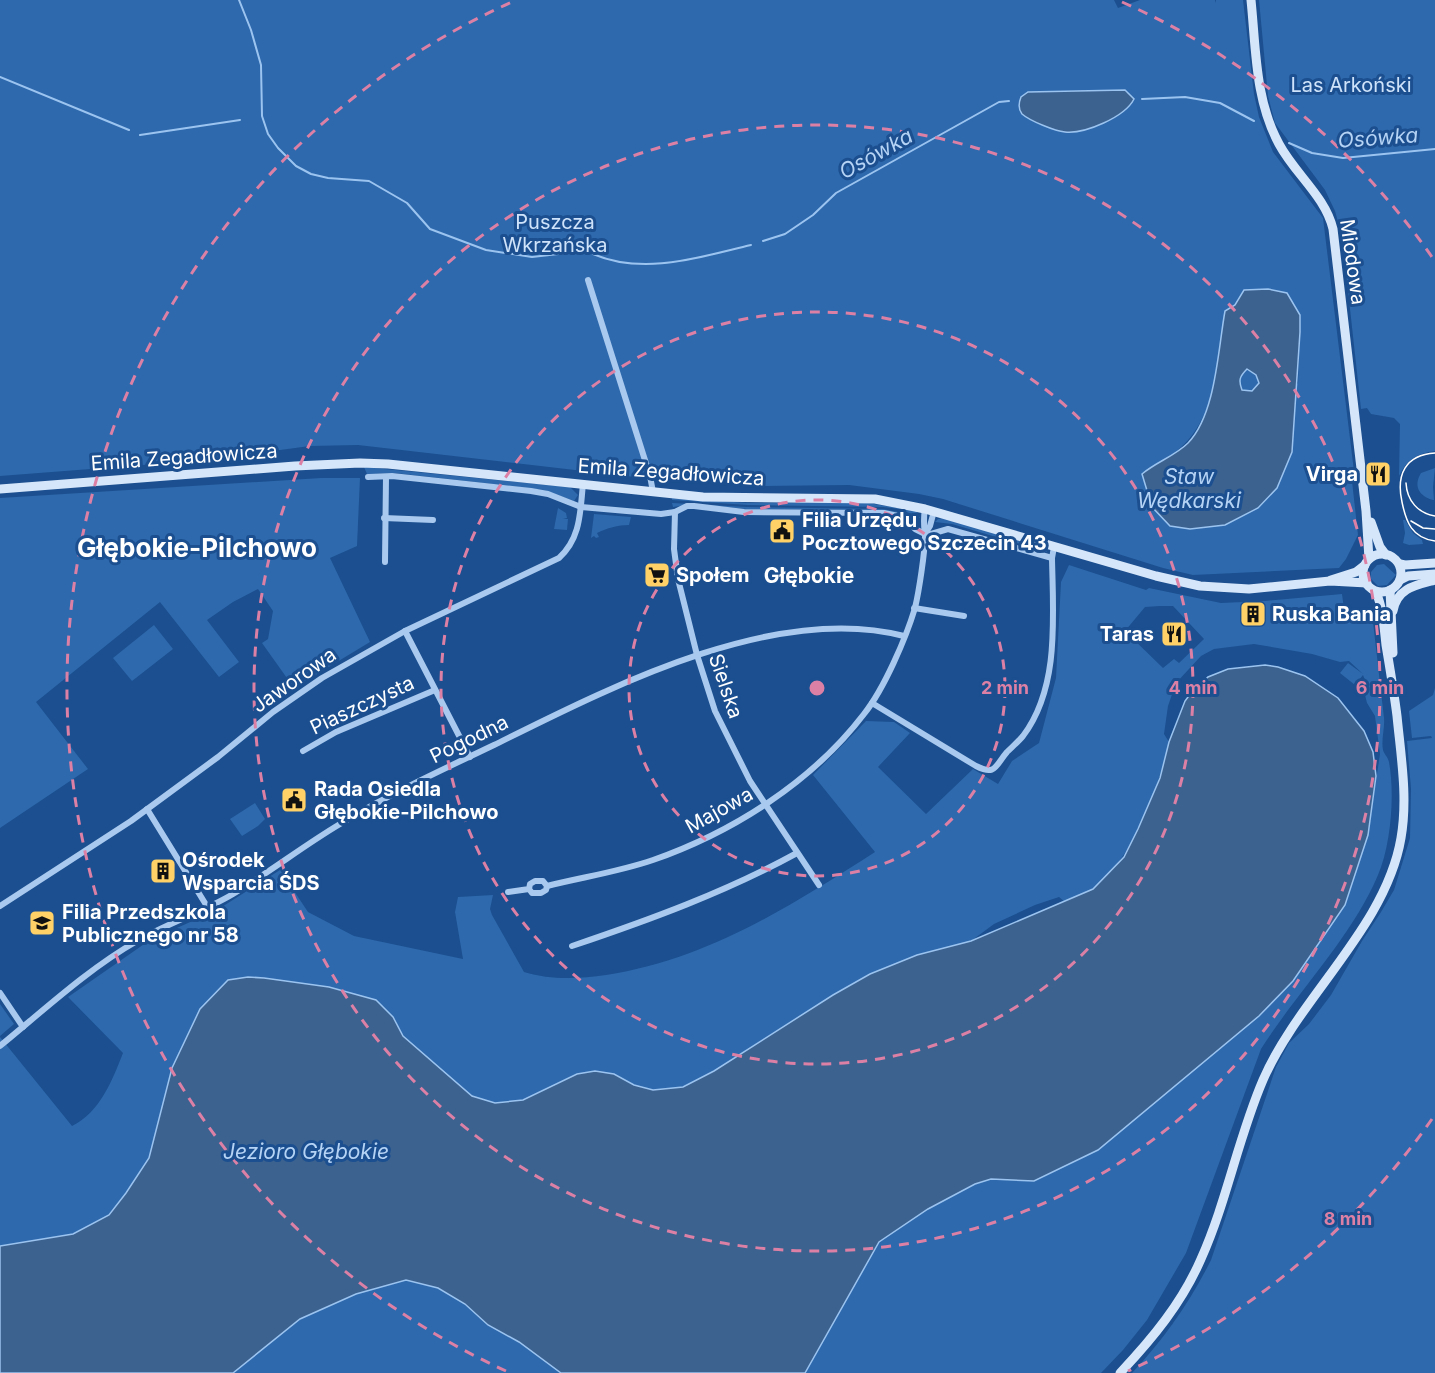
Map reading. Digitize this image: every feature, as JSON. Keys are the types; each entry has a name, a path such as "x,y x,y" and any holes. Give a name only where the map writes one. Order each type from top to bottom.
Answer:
{"street":[{"name":"Miodowa","path":"1251,0 1259,85 1267,117 1283,152 1326,209 1333,229 1366,511 1370,551 1367,562"},
{"path":"588,280 650,476 653,492"},
{"name":"Emila Zegadłowicza","path":"0,489 295,466 360,463 414,466 653,492 731,498 875,500 929,510 1166,579 1214,588 1263,589 1330,581 1367,583"},
{"path":"368,477 531,491 548,494 581,507 661,514 675,512 687,506 744,512 884,513 903,517 918,532 925,534 948,529 1052,558"},
{"path":"385,562 386,477"},
{"name":"Jaworowa","path":"0,906 147,809 309,687 405,631 559,558 575,537 583,484"},
{"name":"Majowa","path":"547,886 611,873 706,839 789,787 819,762 854,726 872,703 904,636 914,609 925,534 923,525 929,510"},
{"name":"Miodowa","path":"1366,511 1380,547 1386,555"},
{"name":"Sielska","path":"675,512 676,569 697,655 723,730 764,804 819,885"},
{"path":"384,518 433,520"},
{"path":"872,703 976,766 986,771 994,769 1023,735 1040,700 1048,676 1053,652 1052,558 1054,547"},
{"path":"1120,1373 1162,1326 1192,1278 1212,1232 1254,1102 1270,1064 1291,1028 1371,913 1389,881 1400,843 1404,808 1403,773 1394,692 1381,609 1376,591 1367,583 1364,574 1367,562 1379,555 1386,555 1400,564 1435,563"},
{"name":"Emila Zegadłowicza","path":"1330,581 1356,572 1367,562"},
{"path":"1400,564 1402,574 1400,580"},
{"path":"1376,591 1390,590 1400,580 1407,577 1435,573"},
{"path":"1392,622 1395,602 1403,591 1412,586 1435,580"},
{"path":"1390,590 1394,692"},
{"path":"914,609 964,616"},
{"name":"Pogodna","path":"0,1046 76,983 131,945 233,894 339,824 609,690 697,655 747,642 816,630 868,630 904,636"},
{"name":"Piaszczysta","path":"405,631 470,757"},
{"name":"Piaszczysta","path":"303,751 336,732 435,690"},
{"path":"147,809 208,908"},
{"path":"572,946 708,895 797,853"},
{"name":"Majowa","path":"529,889 530,884 535,881 543,881 547,886"},
{"name":"Majowa","path":"529,889 532,893 541,893 546,890 547,886"},
{"name":"Majowa","path":"508,892 529,889"},
{"path":"0,993 23,1027"}],"green space":[{"name":"Puszcza Wkrzańska","path":"0,0 1114,0 1118,8 1140,0 1215,0 1216,3 1216,0 1243,0 1254,94 1259,117 1273,152 1323,218 1354,471 1351,472 1358,535 1339,568 1193,575 1163,568 943,499 849,485 753,486 706,479 661,480 358,445 310,446 207,460 0,476","holes":["1125,90 1117,116 1076,131 1048,127 1053,91","1235,305 1300,315 1298,383 1190,529 1174,453 1188,440 1207,407 1217,369 1225,311"]},
{"name":"Las Arkoński","path":"1259,0 1435,0 1435,451 1413,458 1399,476 1400,424 1394,418 1371,414 1367,408 1361,409 1342,236 1335,211 1325,190 1275,123 1268,96"},
{"path":"1247,369 1256,375 1259,384 1252,391 1242,390 1240,383 1240,378"},
{"path":"364,467 570,487 578,495 574,501 544,490 395,473 367,474"},
{"path":"1435,468 1433,500 1421,493 1418,482 1421,473"},
{"path":"321,478 360,478 357,546 330,558 370,642 294,688 262,643 268,639 273,611 258,589 233,602 207,620 239,662 219,677 160,602 36,702 88,769 0,828 0,498"},
{"path":"672,498 750,503 862,502 916,511 920,518 900,509 883,507 748,505 672,500"},
{"path":"672,503 693,504 673,507"},
{"path":"698,504 882,509 904,513 919,521 915,524 903,513 882,510 747,509"},
{"path":"558,508 566,513 567,518 563,519 568,519 567,530 554,529"},
{"path":"594,514 631,517 629,525 609,528 597,533 599,537 591,538"},
{"path":"943,518 1045,548 1047,552 952,524 935,522"},
{"path":"1403,520 1423,544 1403,543 1405,533"},
{"path":"1384,564 1396,575 1387,585 1378,586 1371,579 1371,572 1377,565"},
{"path":"1069,565 1146,590 1149,588 1221,603 1342,594 1345,616 1372,613 1384,718 1383,746 1389,762 1392,789 1391,819 1386,849 1378,875 1367,898 1339,942 1261,1049 1186,1253 1147,1320 1101,1373 805,1373 879,1242 928,1209 975,1184 991,1179 1034,1181 1098,1150 1259,1016 1293,981 1345,905 1368,835 1380,754 1375,716 1367,703 1364,691 1366,683 1363,675 1355,685 1340,673 1348,663 1363,674 1349,661 1340,662 1312,654 1254,644 1214,649 1201,656 1176,683 1168,706 1164,734 1169,742 1158,782 1143,821 1122,857 1094,888 1065,902 1059,897 1035,905 994,924 971,941 917,955 870,974 714,1071 683,1087 653,1090 634,1085 614,1074 577,1074 523,1100 495,1103 472,1096 403,1036 393,1017 295,983 248,977 210,1000 200,1009 172,1068 149,1158 109,1215 73,1234 0,1246 0,1037 72,1126 82,1120 104,1095 123,1053 68,997 150,940 217,910 280,870 308,912 354,936 463,959 455,912 458,897 493,895 490,909 492,915 524,972 554,978 606,975 643,968 713,944 779,911 875,852 813,775 866,721 894,722 910,733 878,767 926,814 973,769 998,784 1012,761 1039,743 1056,678 1061,582","holes":["1173,606 1204,639 1179,663 1174,659 1163,668 1125,631 1145,607"]},
{"path":"154,625 173,649 132,681 113,658"},
{"path":"1435,688 1435,1373 1132,1373 1176,1320 1211,1260 1276,1067 1289,1043 1309,1024 1331,995 1394,890 1410,838 1411,789 1407,741 1432,738 1431,736 1412,738 1409,711 1433,695"},
{"path":"255,803 265,819 242,836 230,819"},
{"path":"0,1004 14,1024 0,1036"},
{"path":"406,1280 438,1288 465,1304 488,1325 519,1342 561,1373 233,1373 300,1319 356,1294"}],"water":[{"path":"1125,90 1134,99 1122,112 1104,123 1073,132 1065,132 1036,123 1022,114 1019,108 1021,97 1028,92"},
{"name":"Staw Wędkarski","path":"1268,289 1287,293 1300,315 1292,452 1277,488 1258,508 1225,525 1190,529 1170,526 1152,507 1142,474 1183,448 1197,431 1210,399 1225,311 1235,305 1244,290","holes":["1247,369 1256,375 1259,383 1252,391 1242,390 1241,376"]},
{"name":"Jezioro Głębokie","path":"1265,665 1305,676 1338,698 1364,731 1373,752 1376,776 1368,835 1345,905 1293,981 1259,1016 1098,1150 1034,1181 991,1179 975,1184 928,1209 879,1242 805,1373 561,1373 519,1342 488,1325 465,1304 438,1288 406,1280 356,1294 300,1319 233,1373 0,1373 0,1246 73,1234 109,1215 149,1158 172,1068 200,1009 228,980 248,977 264,978 329,987 376,1000 393,1017 403,1036 472,1096 495,1103 523,1100 577,1074 595,1071 614,1074 634,1085 653,1090 683,1087 714,1071 870,974 917,955 971,941 1093,889 1124,857 1138,829 1160,778 1169,742 1185,701 1191,693 1208,677 1228,669"}],"waterway":[{"name":"Osówka","path":"239,0 261,65 262,116 268,134 296,166 311,174 328,178 369,181 407,203 430,229 486,250 532,257 576,252"},
{"path":"0,77 129,130"},
{"name":"Osówka","path":"1142,99 1185,97 1220,103 1254,121"},
{"name":"Osówka","path":"763,241 785,234 813,215 836,193 999,102 1009,101"},
{"path":"140,135 240,120"},
{"name":"Osówka","path":"1289,143 1312,153 1343,158 1435,149"},
{"name":"Osówka","path":"593,254 632,264 652,264 692,259 751,245"}],"tram line":[{"path":"1435,453 1410,462 1405,468 1400,483 1404,509 1411,528 1421,536 1435,541"},
{"path":"1406,483 1411,501 1423,512 1435,516"},
{"path":"1411,521 1423,528 1435,529"}],"place":[{"name":"Virga","path":"1378,474"},
{"name":"Filia Urzędu Pocztowego Szczecin 43","path":"782,531"},
{"name":"Społem","path":"657,575"},
{"name":"Ruska Bania","path":"1253,614"},
{"name":"Taras","path":"1174,634"},
{"name":"Rada Osiedla Głębokie-Pilchowo","path":"294,800"},
{"name":"Ośrodek Wsparcia ŚDS","path":"163,871"},
{"name":"Filia Przedszkola Publicznego nr 58","path":"42,923"}],"district":[{"name":"Głębokie-Pilchowo","path":"197,548"},
{"name":"Głębokie","path":"809,576"}]}
